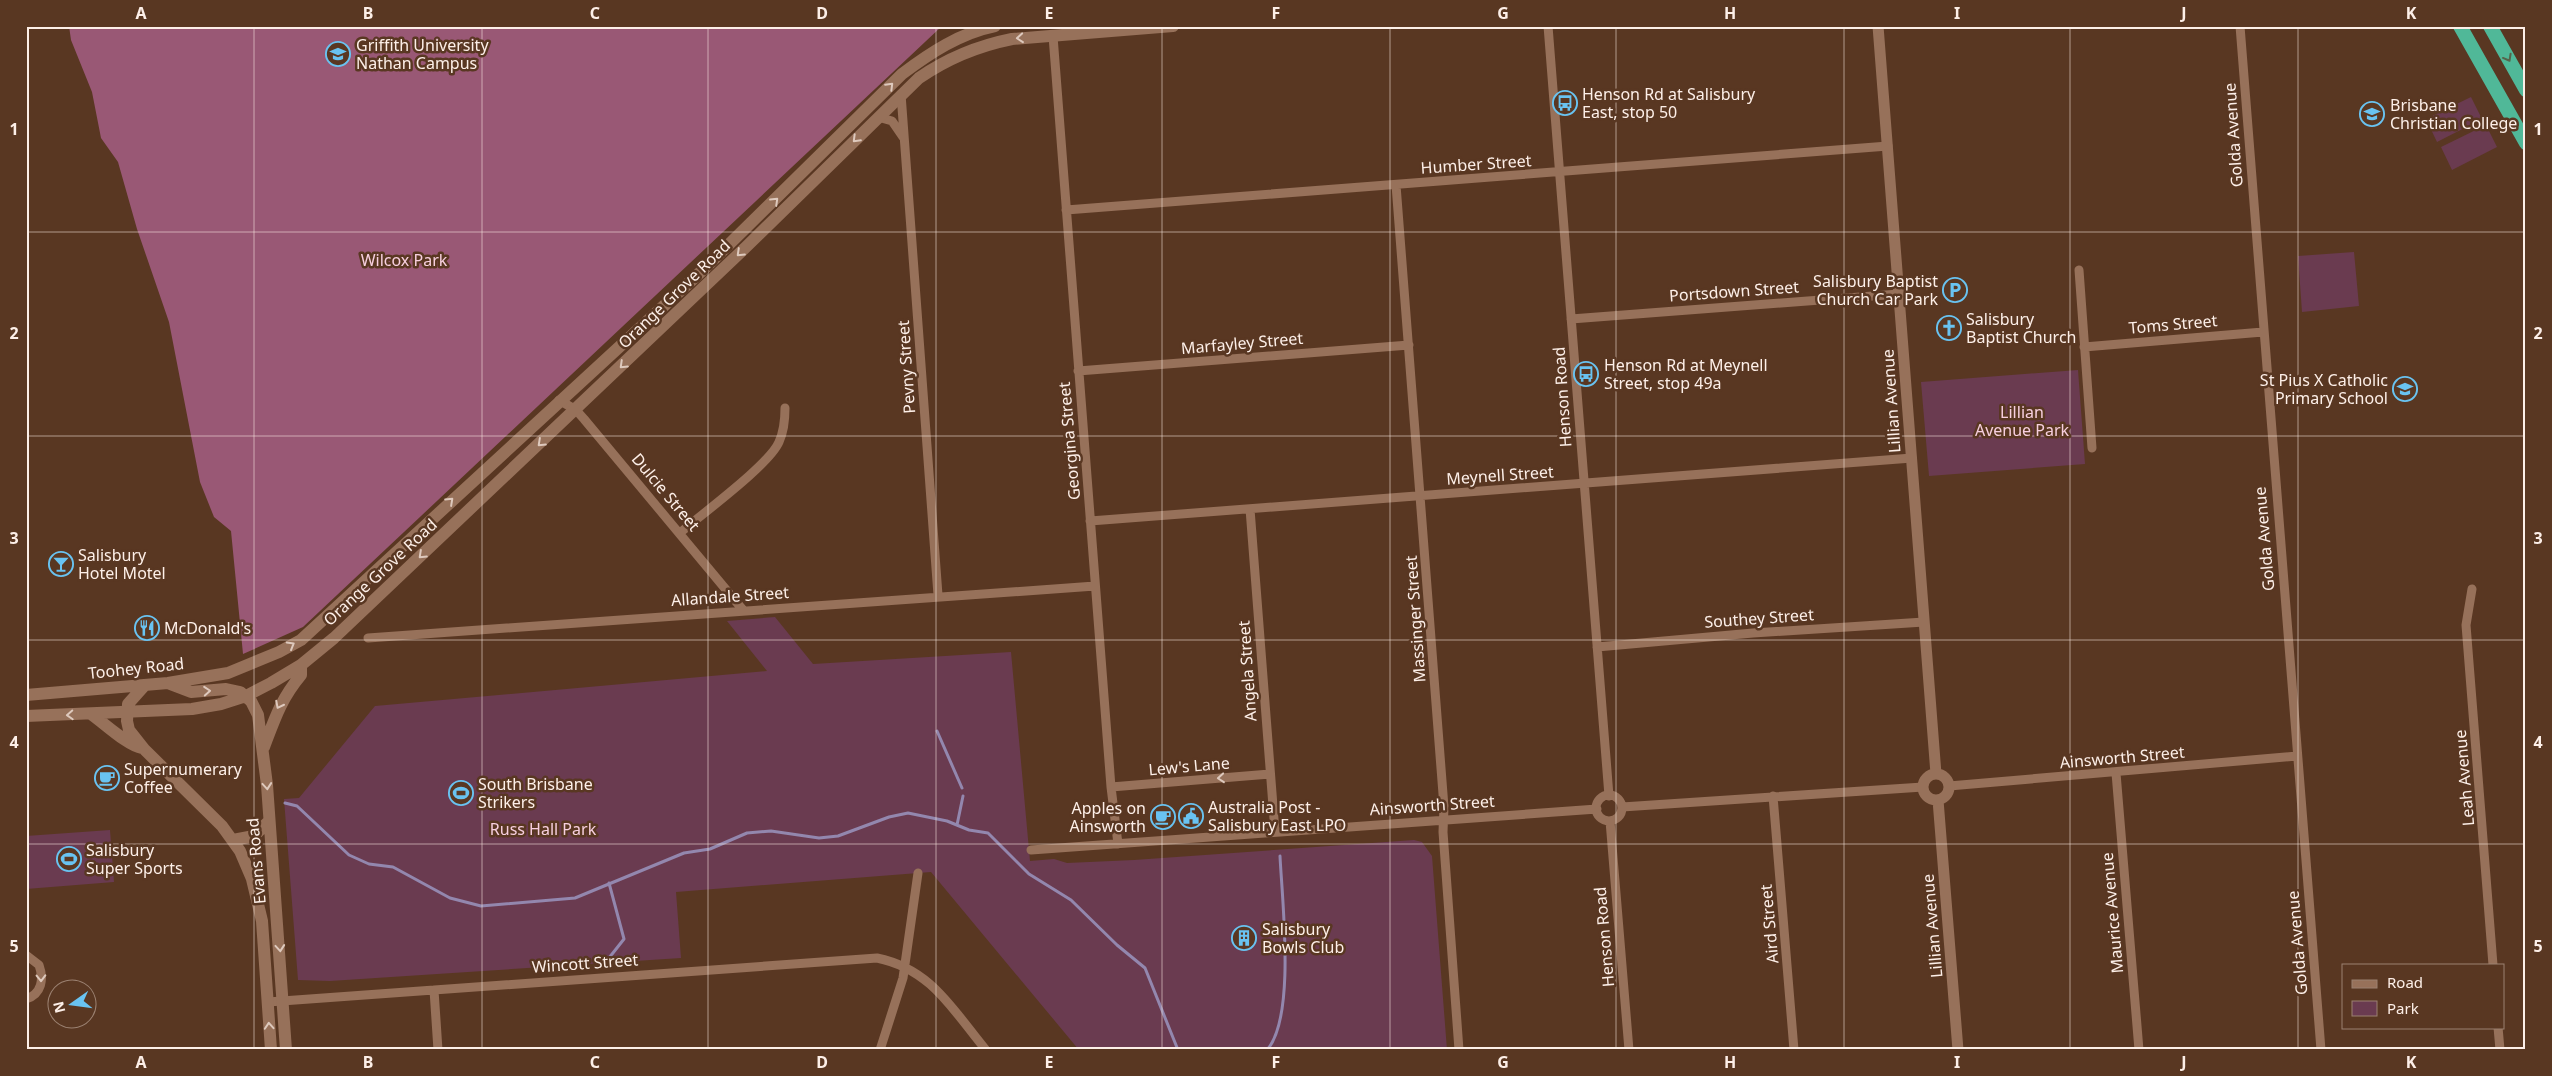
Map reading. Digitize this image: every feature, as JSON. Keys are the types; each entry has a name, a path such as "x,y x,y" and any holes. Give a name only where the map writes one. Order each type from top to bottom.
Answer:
{"highway":[{"path":"2460,26 2526,143"},
{"path":"2490,26 2526,90"}],"main road":[{"name":"Orange Grove Road","path":"247,666 301,640 559,400 705,268 902,74 923,57 962,36 995,26"},
{"name":"Orange Grove Road","path":"246,696 301,664 334,638 739,254 901,94 933,68 972,49 1012,39 1173,26"},
{"path":"263,750 276,712 286,693 301,675 301,664"},
{"name":"Toohey Road","path":"26,695 168,683 228,673 247,666"},
{"path":"168,683 191,692 226,689 240,692 246,696"},
{"path":"144,749 130,730 127,712 131,698 145,684"},
{"path":"26,716 207,707 246,696"},
{"name":"Evans Road","path":"246,696 258,715 263,750 286,1050"},
{"path":"91,714 116,732 132,747 144,749"},
{"name":"Evans Road","path":"144,749 216,820 233,840 252,879 262,921 271,1050"},
{"path":"233,840 254,836 270,822"}],"street":[{"name":"Henson Road","path":"1548,26 1609,796"},
{"name":"Lillian Avenue","path":"1878,26 1936,774"},
{"name":"Golda Avenue","path":"2240,26 2296,756 2321,1050"},
{"name":"Georgina Street","path":"1052,36 1111,787 1118,844"},
{"name":"Pevny Street","path":"901,94 938,595"},
{"path":"878,117 892,121 903,137"},
{"name":"Humber Street","path":"1066,210 1888,146"},
{"name":"Massinger Street","path":"1396,185 1444,820 1459,1050"},
{"path":"2079,270 2092,448"},
{"name":"Portsdown Street","path":"1571,319 1899,294"},
{"name":"Toms Street","path":"2084,347 2263,332"},
{"name":"Marfayley Street","path":"1078,371 1408,345"},
{"name":"Dulcie Street","path":"559,400 576,410 680,532 743,610"},
{"path":"680,532 765,460 779,442 785,422 785,408"},
{"name":"Meynell Street","path":"1090,521 1912,458"},
{"name":"Angela Street","path":"1250,509 1275,832"},
{"name":"Allandale Street","path":"368,638 938,595 1095,586"},
{"name":"Leah Avenue","path":"2472,589 2466,625 2493,964"},
{"name":"Southey Street","path":"1597,647 1753,633 1924,622"},
{"name":"Ainsworth Street","path":"1949,786 2296,756"},
{"name":"Maurice Avenue","path":"2116,773 2139,1050"},
{"name":"Lew's Lane","path":"1111,787 1270,774"},
{"path":"1936,774 1946,778 1949,786 1945,796 1938,800 1929,798 1923,787 1928,776 1936,774"},
{"path":"1622,807 1923,787"},
{"path":"1609,796 1616,798 1622,807 1618,818 1610,821 1600,816 1597,809 1599,801 1609,796"},
{"name":"Aird Street","path":"1773,796 1794,1050"},
{"name":"Lillian Avenue","path":"1938,800 1958,1050"},
{"name":"Ainsworth Street","path":"1031,850 1597,809"},
{"name":"Henson Road","path":"1610,821 1628,1050"},
{"path":"880,1050 903,978 918,873"},
{"path":"26,955 39,965 42,982 36,994 26,999"},
{"name":"Wincott Street","path":"268,1002 863,957 889,960 918,973 932,985 986,1050"},
{"path":"434,990 438,1050"},
{"path":"2498,1028 2500,1050"}],"green space":[{"name":"Wilcox Park","path":"69,26 942,26 303,627 243,654 231,531 214,517 200,482 169,322 137,229 118,162 101,138 92,92 71,40"},
{"path":"2471,97 2482,119 2437,142 2426,119"},
{"path":"2486,125 2497,147 2452,170 2441,147"},
{"path":"2354,252 2359,306 2302,312 2298,256"},
{"name":"Lillian Avenue Park","path":"2078,370 2085,464 1929,476 1921,382"},
{"name":"Russ Hall Park","path":"775,617 813,664 1011,652 1030,861 1054,859 1067,863 1134,860 1414,840 1422,842 1432,856 1447,1050 1079,1050 931,872 676,892 681,958 330,981 298,980 284,799 299,798 375,706 767,671 727,621"},
{"name":"Salisbury Super Sports","path":"110,830 114,882 26,889 26,836"}],"waterway":[{"path":"937,731 962,788"},
{"path":"957,825 963,796"},
{"path":"285,803 297,806 349,855 369,864 393,867 450,898 481,906 575,898 684,853 710,849 747,833 771,831 819,838 838,836 889,817 908,813 947,821 969,830 988,833 1029,874 1071,900 1117,945 1145,968 1178,1050"},
{"path":"1267,1050 1276,1034 1282,1012 1284,986 1285,957 1280,856"},
{"path":"605,963 624,939 609,883"}],"place":[{"name":"Griffith University Nathan Campus","path":"338,54"},
{"name":"Henson Rd at Salisbury East, stop 50","path":"1565,103"},
{"name":"Brisbane Christian College","path":"2372,114"},
{"name":"Salisbury Baptist Church Car Park","path":"1955,290"},
{"name":"Salisbury Baptist Church","path":"1949,328"},
{"name":"Henson Rd at Meynell Street, stop 49a","path":"1586,374"},
{"name":"St Pius X Catholic Primary School","path":"2405,389"},
{"name":"Salisbury Hotel Motel","path":"61,564"},
{"name":"McDonald's","path":"147,628"},
{"name":"Supernumerary Coffee","path":"107,778"},
{"name":"South Brisbane Strikers","path":"461,793"},
{"name":"Australia Post - Salisbury East LPO","path":"1191,816"},
{"name":"Apples on Ainsworth","path":"1163,817"},
{"name":"Salisbury Super Sports","path":"69,859"},
{"name":"Salisbury Bowls Club","path":"1244,938"}]}
